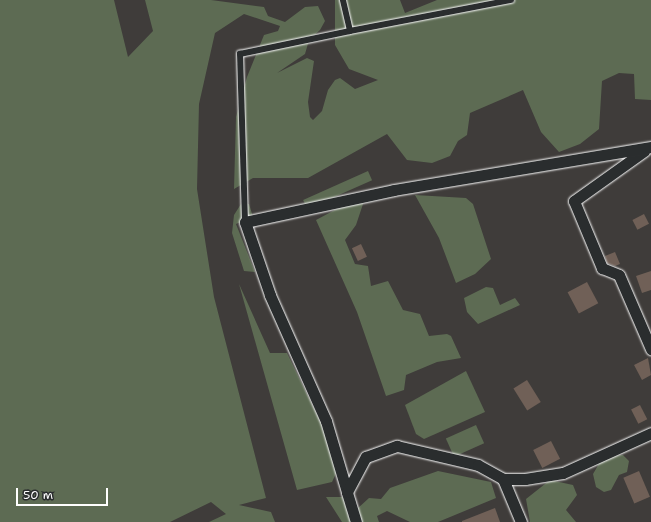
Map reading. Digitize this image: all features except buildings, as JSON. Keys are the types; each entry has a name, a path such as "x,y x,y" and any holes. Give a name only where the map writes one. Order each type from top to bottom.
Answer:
{"street":[{"path":"356,522 323,415 270,294 245,222 394,190 651,147"},
{"path":"651,147 627,160 574,201 602,268 619,275 651,349"},
{"path":"347,492 366,457 397,446 478,465 503,479 525,479 563,474 651,434"},
{"path":"503,479 521,522"}],"lane":[{"path":"344,0 350,30"},
{"path":"245,222 240,54 350,30 511,0"}],"green space":[{"path":"0,0 114,0 128,57 153,31 145,0 211,0 264,7 268,16 285,22 305,7 318,6 325,21 320,30 309,40 305,54 277,73 307,58 314,61 308,102 310,117 313,120 322,111 328,90 335,80 340,78 355,89 378,80 349,69 335,45 335,0 400,0 405,13 437,0 651,0 651,100 635,99 634,74 619,73 602,81 599,129 580,144 559,152 541,132 523,90 470,113 467,135 458,141 450,156 432,163 407,160 387,134 308,178 253,178 234,189 236,117 247,77 264,35 278,31 280,26 244,14 215,33 199,104 197,189 214,297 266,498 239,505 271,512 275,522 209,522 226,514 211,502 170,522 0,522"},
{"path":"368,171 372,180 307,209 303,200"},
{"path":"415,195 466,198 473,204 491,259 475,274 456,283 439,238"},
{"path":"359,197 363,204 356,225 345,240 355,264 368,266 371,286 388,281 403,310 420,314 429,336 447,334 451,336 461,358 437,362 406,375 404,390 386,396 357,312 316,220"},
{"path":"241,204 249,204 253,217 236,224 255,272 244,271 232,233 234,215"},
{"path":"239,284 270,353 287,353 323,427 343,459 332,482 297,490"},
{"path":"486,287 493,288 500,305 515,298 520,305 478,324 467,312 464,298"},
{"path":"466,371 485,412 424,439 416,434 405,405"},
{"path":"476,425 484,443 454,457 446,438"},
{"path":"623,455 629,461 627,472 619,475 611,490 604,492 596,487 593,474 600,462 609,456"},
{"path":"438,471 491,482 496,498 438,522 410,522 387,511 377,516 379,522 342,522 326,497 342,497 357,509 369,498 381,499 390,488"},
{"path":"550,480 573,485 577,495 566,510 576,522 530,522 526,499"}]}
